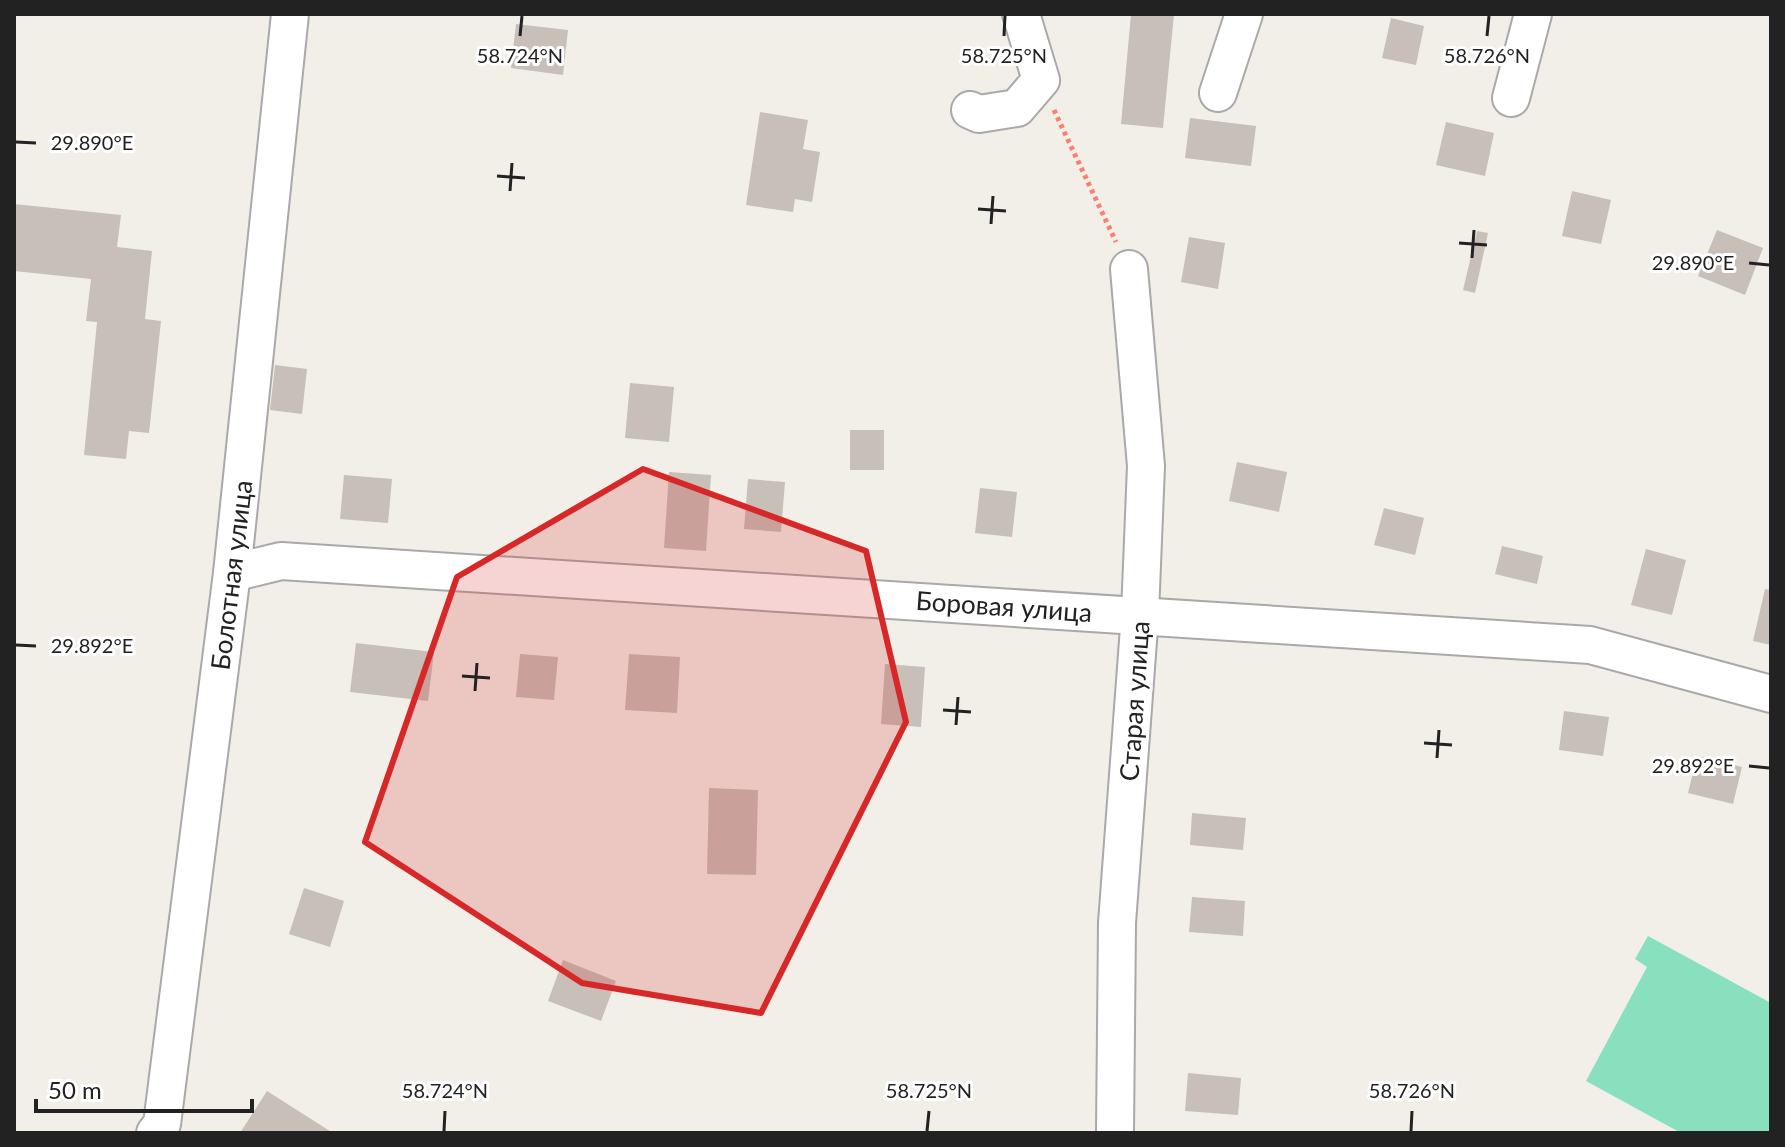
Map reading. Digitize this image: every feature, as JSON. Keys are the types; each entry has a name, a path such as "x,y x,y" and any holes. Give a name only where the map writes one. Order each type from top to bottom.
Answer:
{"street":[{"name":"Болотная улица","path":"164,1131 232,573 290,14"},
{"path":"970,110 979,114 1017,108 1041,80 1021,14"},
{"path":"1218,93 1244,14"},
{"path":"1511,98 1533,14"},
{"name":"Старая улица","path":"1115,1133 1117,923 1140,614 1146,466 1129,269"},
{"name":"Боровая улица","path":"232,573 281,561 1590,645 1771,694"}],"path":[{"path":"1041,80 1129,269"}],"highlighted area":[{"path":"643,469 866,551 906,722 761,1013 582,983 365,842 457,577"}],"green space":[{"path":"1648,936 1771,1003 1771,1133 1681,1133 1586,1081 1647,967 1635,959"}],"building":[{"path":"1131,14 1174,14 1163,128 1121,124"},
{"path":"1391,18 1424,26 1416,65 1382,58"},
{"path":"516,24 568,30 563,75 511,68"},
{"path":"760,112 808,120 803,149 820,152 812,202 795,199 793,212 746,205"},
{"path":"1190,118 1256,126 1251,166 1185,158"},
{"path":"1446,122 1494,133 1485,176 1436,165"},
{"path":"1572,191 1611,200 1601,244 1562,236"},
{"path":"14,204 121,215 117,247 152,251 145,319 161,321 149,433 129,431 126,459 84,455 97,322 86,321 91,279 14,271"},
{"path":"1717,230 1763,248 1745,295 1698,276"},
{"path":"1477,231 1488,233 1475,293 1463,290"},
{"path":"1189,237 1225,243 1218,289 1181,282"},
{"path":"275,365 307,369 302,414 270,410"},
{"path":"630,383 674,387 669,442 625,438"},
{"path":"850,430 884,430 884,470 850,470"},
{"path":"1237,462 1287,472 1279,512 1229,501"},
{"path":"669,472 711,475 706,551 664,548"},
{"path":"344,475 392,479 388,523 340,519"},
{"path":"748,479 785,482 781,532 744,529"},
{"path":"980,488 1017,492 1012,537 975,533"},
{"path":"1384,508 1424,518 1415,555 1374,545"},
{"path":"1502,546 1543,556 1537,584 1495,574"},
{"path":"1646,549 1686,560 1672,615 1631,605"},
{"path":"1765,589 1771,590 1771,645 1753,641"},
{"path":"356,643 434,652 428,701 350,692"},
{"path":"520,654 558,657 554,700 516,697"},
{"path":"629,654 680,657 677,713 625,710"},
{"path":"885,664 925,667 921,727 881,724"},
{"path":"1564,711 1609,717 1603,756 1559,750"},
{"path":"1697,756 1742,767 1733,804 1688,793"},
{"path":"709,788 758,790 756,875 707,874"},
{"path":"1192,813 1246,818 1243,850 1190,845"},
{"path":"304,888 344,901 330,947 289,934"},
{"path":"1192,897 1245,901 1243,936 1189,932"},
{"path":"563,960 616,981 601,1021 548,1001"},
{"path":"1188,1073 1241,1078 1238,1115 1185,1111"},
{"path":"267,1091 333,1133 240,1133"}]}
